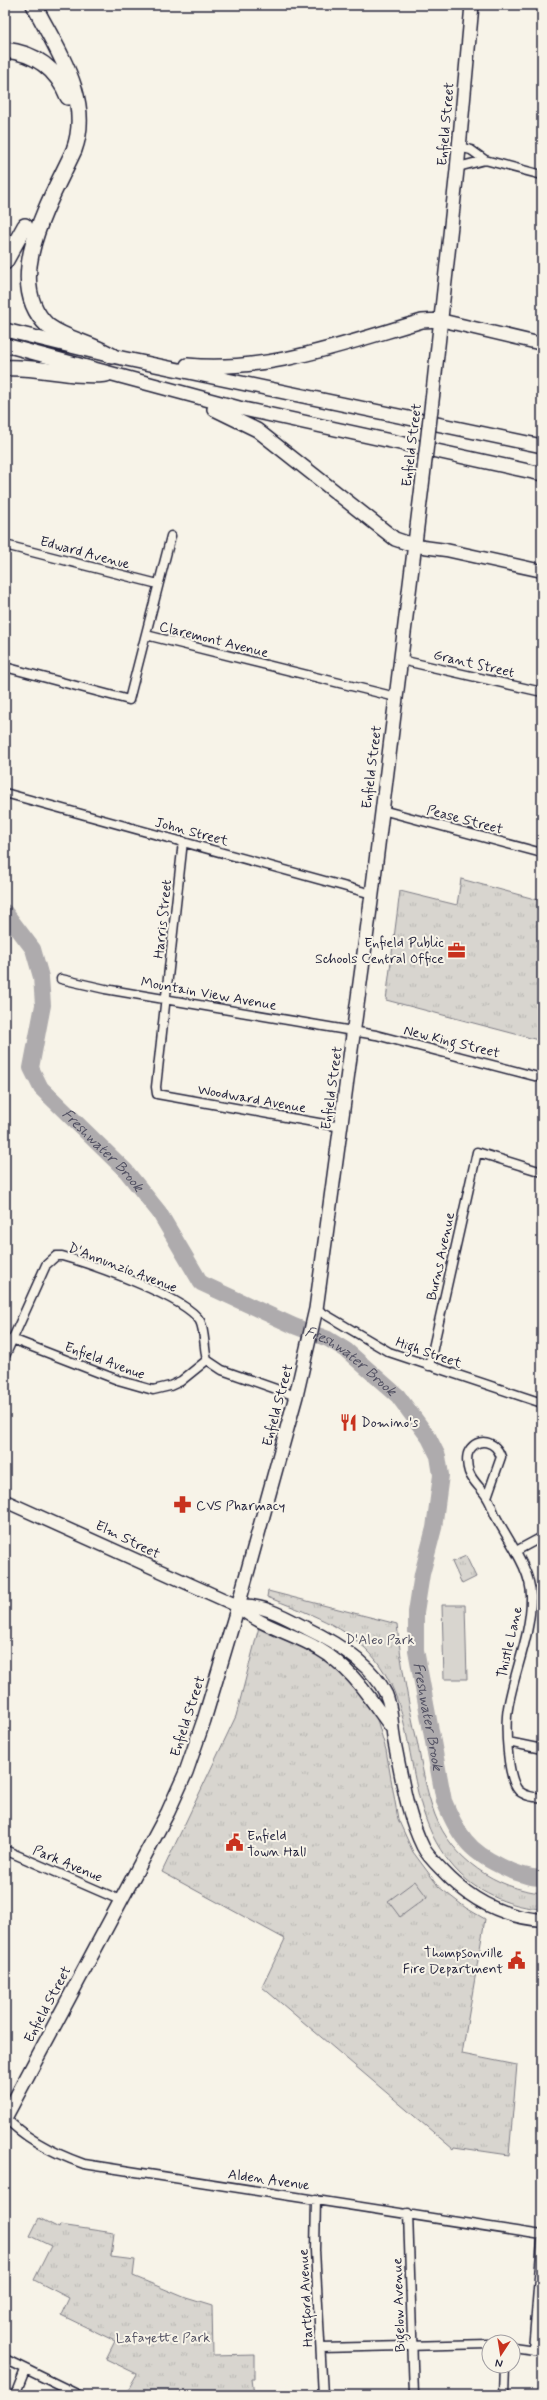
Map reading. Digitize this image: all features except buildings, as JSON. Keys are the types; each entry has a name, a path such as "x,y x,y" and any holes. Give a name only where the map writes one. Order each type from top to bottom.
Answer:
{"highway":[{"path":"34,5 73,85 79,101 81,117 80,133 74,150 27,245 22,267 24,286 31,306 46,324 61,334 92,344 112,356"},
{"path":"5,50 28,55 50,69 65,90 71,118 70,132 62,154 5,262"},
{"path":"5,368 37,368 90,375 106,374"}],"main road":[{"name":"Enfield Street","path":"5,2117 168,1812 186,1772 238,1606 296,1396 313,1323 354,1031 416,546 458,167 472,5"},
{"path":"160,366 182,364 226,366 265,362 304,354 422,321 440,320 542,344"},
{"path":"5,330 112,356 542,446"},
{"path":"5,345 187,396 542,474"},
{"path":"187,396 248,425 395,539 416,546 446,550 542,571"},
{"name":"Elm Street","path":"5,1500 238,1606 257,1620 319,1649 345,1667 363,1688 391,1727 410,1815 423,1848 449,1878 480,1902 510,1915 542,1920"}],"street":[{"path":"459,147 471,150 485,160 542,175"},
{"path":"458,167 485,160"},
{"path":"146,635 171,536"},
{"name":"Edward Avenue","path":"5,544 158,584"},
{"name":"Claremont Avenue","path":"5,666 129,700 146,635 396,698"},
{"name":"Grant Street","path":"401,660 542,692"},
{"name":"John Street","path":"5,793 372,894"},
{"name":"Pease Street","path":"382,810 542,853"},
{"name":"Harris Street","path":"157,1094 156,1086 167,999 183,841"},
{"name":"Mountain View Avenue","path":"61,979 354,1031"},
{"name":"New King Street","path":"354,1031 542,1078"},
{"name":"Woodward Avenue","path":"157,1094 341,1127"},
{"name":"Burns Avenue","path":"430,1366 477,1152 542,1172"},
{"name":"D'Annunzio Avenue","path":"5,1356 46,1265 50,1259 62,1256 153,1290 182,1305 200,1321 207,1360"},
{"name":"High Street","path":"316,1309 377,1347 430,1366 542,1402"},
{"name":"Enfield Avenue","path":"12,1339 118,1380 153,1390 170,1386 181,1381 207,1360"},
{"path":"207,1360 222,1370 296,1396"},
{"name":"Thistle Lane","path":"488,1497 501,1457 497,1449 490,1443 482,1442 474,1445 469,1450 467,1464 473,1480 488,1497 516,1551 531,1588 530,1612 507,1709 509,1759 516,1787 524,1794 542,1798"},
{"path":"516,1551 542,1537"},
{"path":"508,1742 542,1748"},
{"name":"Park Avenue","path":"5,1850 120,1900"},
{"name":"Alden Avenue","path":"5,2117 12,2125 41,2144 84,2164 542,2235"},
{"name":"Hartford Avenue","path":"316,2199 315,2250 321,2348 322,2395"},
{"name":"Bigelow Avenue","path":"408,2214 414,2395"},
{"path":"533,2350 542,2240"},
{"path":"321,2348 481,2344"},
{"path":"521,2348 542,2351"},
{"path":"5,2360 79,2395"},
{"path":"15,2395 25,2370"},
{"path":"504,2395 505,2374"}],"green space":[{"path":"461,879 542,901 542,1041 386,1000 400,891 457,905"},
{"path":"466,1556 476,1577 462,1584 452,1562"},
{"name":"D'Aleo Park","path":"268,1591 397,1624 405,1683 424,1778 435,1815 443,1831 452,1845 464,1858 492,1878 508,1885 542,1893 542,1909 520,1906 498,1899 478,1888 460,1874 440,1849 427,1823 419,1795 401,1712 391,1685 376,1660 365,1648 340,1629 326,1621 267,1597"},
{"path":"442,1605 465,1605 467,1679 444,1679"},
{"path":"259,1627 308,1647 351,1679 376,1716 386,1750 398,1819 413,1852 439,1887 466,1908 485,1919 462,2054 517,2065 509,2155 454,2147 453,2149 262,1987 285,1939 162,1872 236,1716"},
{"path":"415,1881 427,1897 400,1917 388,1901"},
{"name":"Lafayette Park","path":"39,2218 59,2228 60,2225 114,2233 111,2257 135,2260 133,2276 186,2298 212,2306 213,2356 255,2355 255,2379 252,2379 254,2395 125,2395 137,2374 106,2359 115,2341 61,2315 69,2298 34,2280 51,2246 30,2236"}],"waterway":[{"name":"Freshwater Brook","path":"5,912 33,949 41,977 43,1005 31,1068 41,1088 126,1171 159,1212 201,1283 294,1326 328,1339 346,1350 398,1396 429,1438 438,1456 441,1475 434,1528 422,1574 416,1612 416,1650 444,1801 462,1836 472,1848 490,1861 512,1871 523,1875 542,1878"}],"place":[{"name":"Enfield Public Schools Central Office","path":"457,950"},
{"name":"Domino's","path":"348,1422"},
{"name":"CVS Pharmacy","path":"183,1505"},
{"name":"Enfield Town Hall","path":"234,1843"},
{"name":"Thompsonville Fire Department","path":"516,1960"}]}
